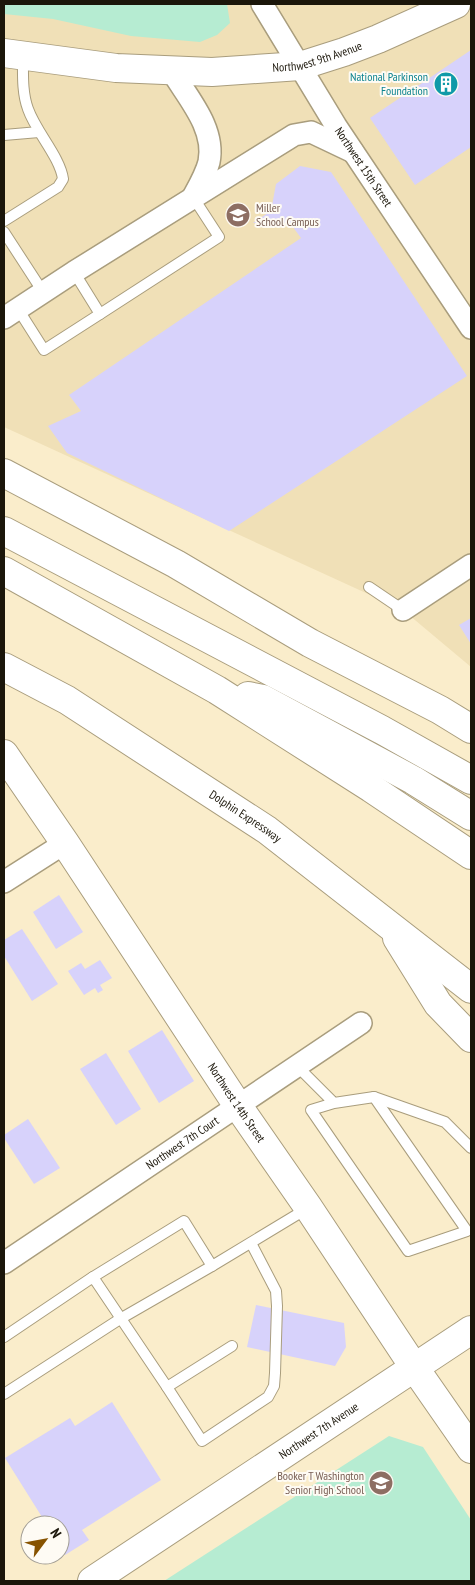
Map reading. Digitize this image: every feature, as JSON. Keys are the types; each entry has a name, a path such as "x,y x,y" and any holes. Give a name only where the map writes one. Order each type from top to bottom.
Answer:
{"main road":[{"name":"Northwest 9th Avenue","path":"13,55 116,68 212,72 300,66 361,46 456,4"},
{"path":"4,473 176,564 310,643 440,710 471,729"},
{"path":"4,531 382,730 471,780"},
{"path":"4,571 217,690 371,788 471,855"},
{"name":"Dolphin Expressway","path":"4,667 67,700 267,830 471,989"},
{"path":"217,690 263,699 413,780 471,816"},
{"name":"Northwest 14th Street","path":"4,754 65,843 238,1106 471,1449"},
{"path":"387,922 438,1004 471,1038"},
{"name":"Northwest 7th Avenue","path":"92,1581 471,1330"}],"street":[{"name":"Northwest 15th Street","path":"262,4 336,126 471,328"},
{"path":"170,70 200,117 210,140 209,161 206,172 193,197"},
{"path":"11,313 294,135 311,132 353,152"},
{"path":"402,610 471,565"},
{"path":"4,882 65,843"},
{"name":"Northwest 7th Court","path":"4,1263 360,1023"}],"lane":[{"path":"4,221 58,187 63,180 62,171 27,108 24,87 13,55"},
{"path":"4,135 39,132"},
{"path":"11,313 44,350 219,237 193,197"},
{"path":"4,232 43,292"},
{"path":"74,272 100,314"},
{"path":"369,587 402,610"},
{"path":"297,1066 334,1103"},
{"path":"374,1097 469,1231 408,1250 311,1110 334,1103 374,1097 445,1122 471,1148"},
{"path":"4,1394 120,1319 251,1243 308,1207"},
{"path":"4,1337 94,1277 184,1221 212,1266"},
{"path":"94,1277 202,1441 268,1397 274,1386 278,1306 276,1290 251,1243"},
{"path":"167,1387 232,1346"}],"shaded area":[{"name":"Miller School Campus","path":"4,4 471,4 471,667 403,610 4,427"}],"green space":[{"path":"4,4 227,4 230,23 217,35 200,42 131,36 53,19 4,14"},
{"name":"Booker T Washington Senior High School","path":"389,1436 423,1447 471,1520 471,1581 164,1581"}],"building":[{"name":"National Parkinson Foundation","path":"471,50 471,147 415,185 370,118"},
{"path":"300,166 331,172 467,376 229,531 67,453 48,426 81,411 69,395 301,238 290,223 253,223 271,211 276,184"},
{"path":"471,618 471,644 459,625"},
{"path":"59,895 83,932 56,949 33,912"},
{"path":"22,929 58,984 32,1001 4,956 4,940"},
{"path":"100,960 112,978 100,985 103,990 98,993 95,988 84,995 68,971 81,963 85,969"},
{"path":"162,1030 194,1081 159,1103 128,1051"},
{"path":"106,1053 141,1109 116,1125 80,1069"},
{"path":"28,1119 60,1168 34,1184 4,1138 4,1135"},
{"path":"256,1305 344,1323 346,1347 335,1366 247,1347"},
{"path":"112,1402 161,1480 82,1530 89,1540 70,1552 70,1515 41,1515 5,1458 70,1418 75,1426"}],"place":[{"name":"National Parkinson Foundation","path":"446,84"},
{"name":"Miller School Campus","path":"238,215"},
{"name":"Booker T Washington Senior High School","path":"381,1483"}]}
